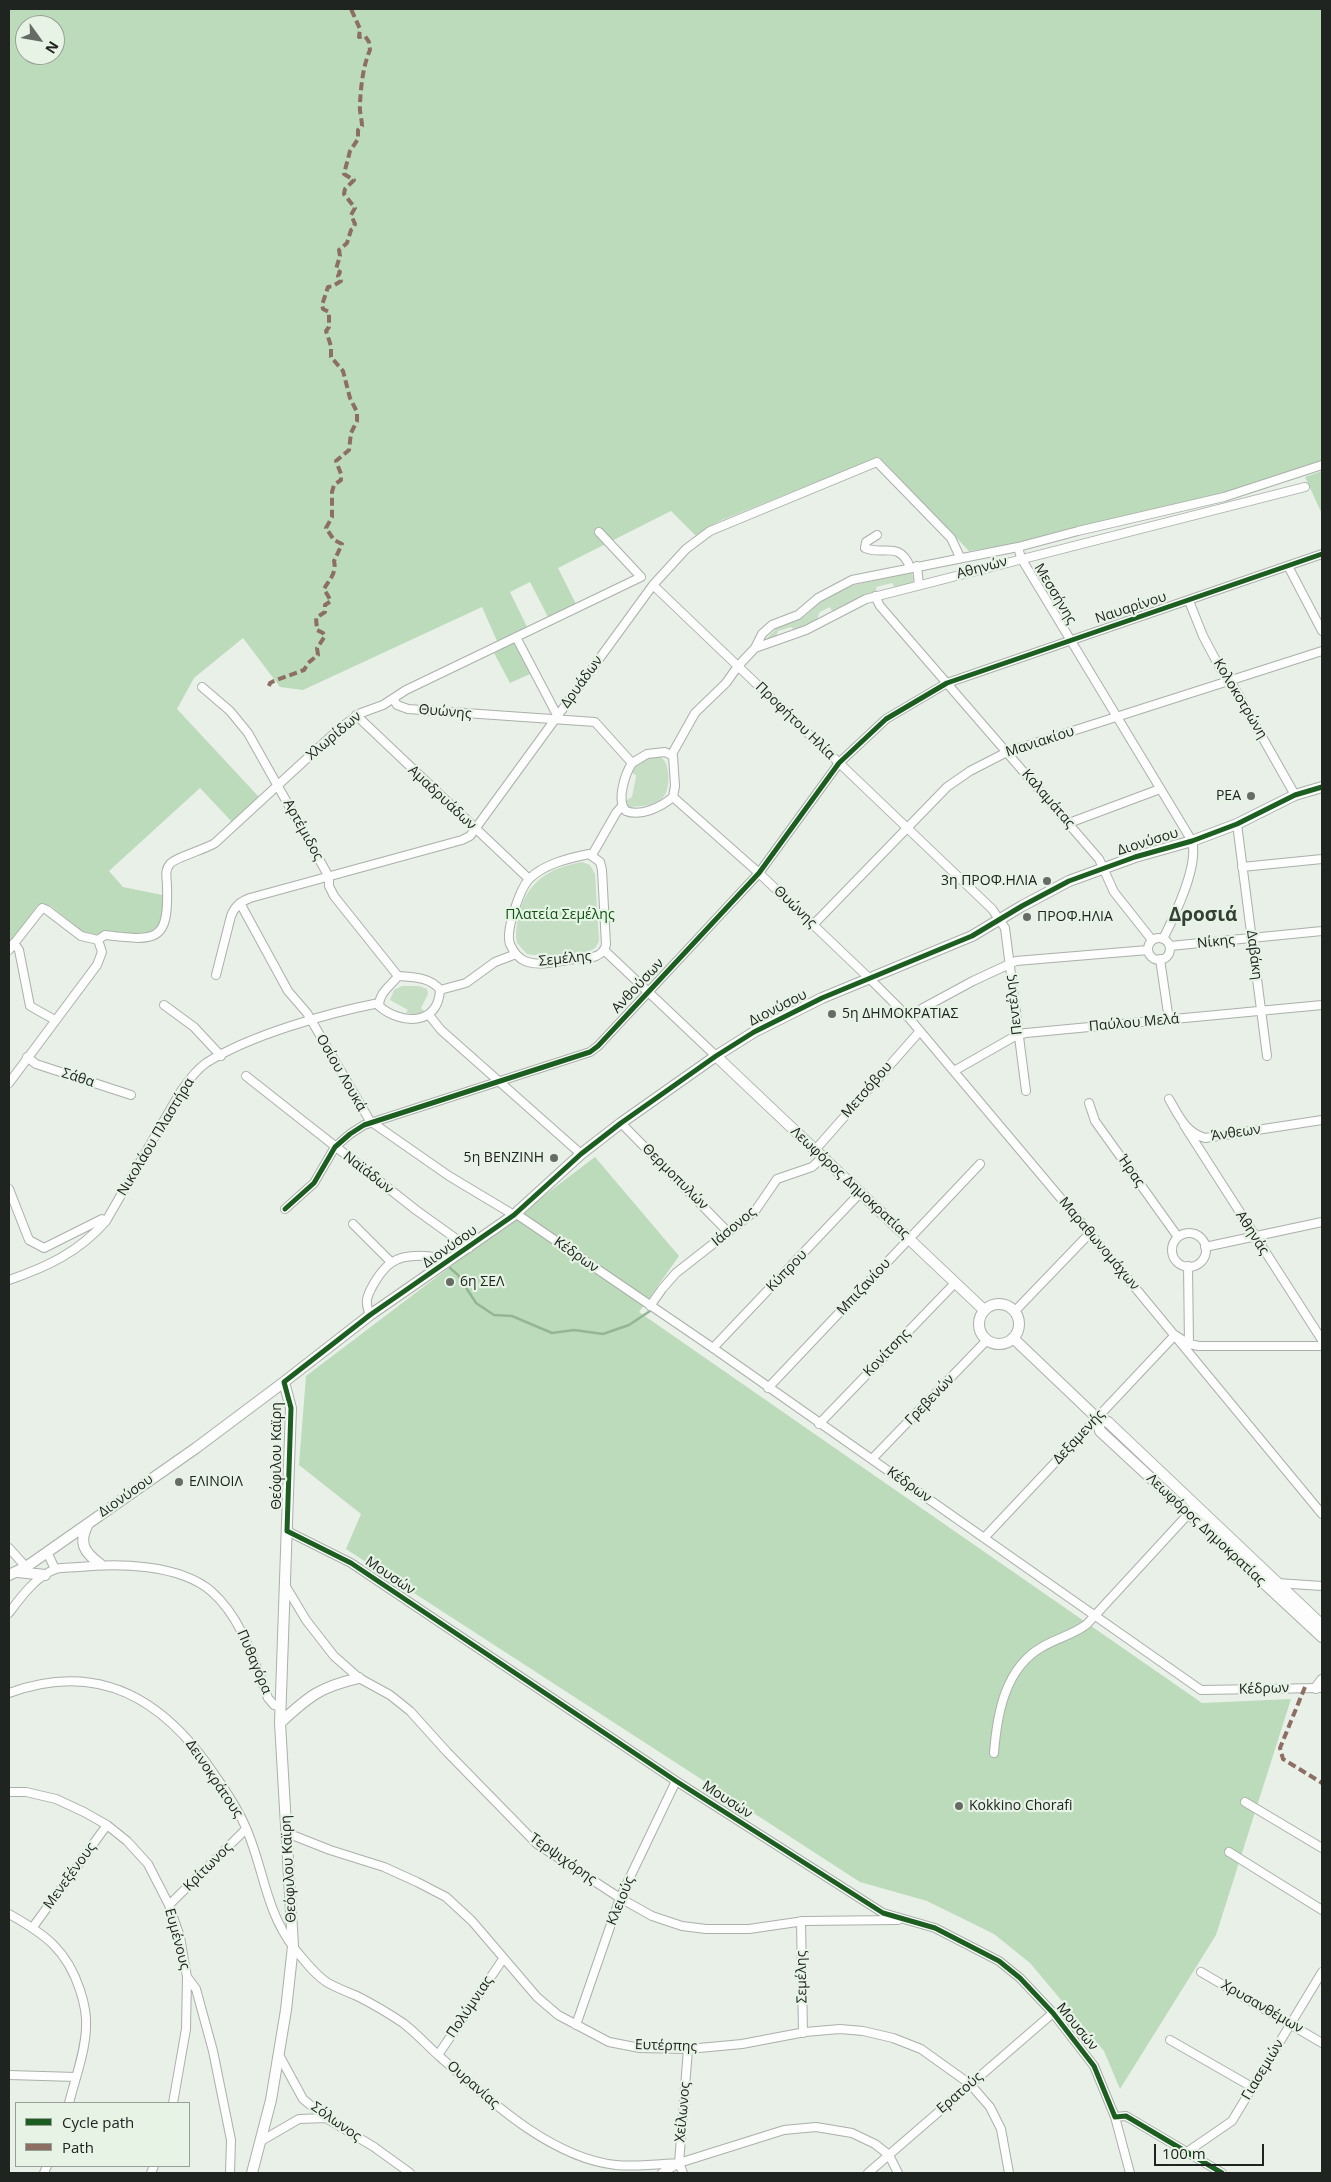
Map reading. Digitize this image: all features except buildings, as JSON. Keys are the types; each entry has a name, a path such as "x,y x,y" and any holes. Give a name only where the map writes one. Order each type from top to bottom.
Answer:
{"street":[{"name":"Δρυάδων","path":"240,903 250,898 462,840 476,830 555,718 654,585 686,549 710,531 877,462 951,538 960,557"},
{"name":"Αθηνών","path":"672,754 695,713 726,683 769,627 798,615 818,598 846,582 913,566 1014,547 1224,497 1322,465"},
{"name":"Αθηνών","path":"754,648 806,630 855,603 875,596 1305,487"},
{"name":"Χλωρίδων","path":"98,940 105,935 143,939 161,932 165,924 167,902 166,871 170,863 204,850 216,843 356,715 394,700 406,690 641,577 599,532"},
{"path":"877,535 866,542 865,548 897,551 913,566 920,585"},
{"name":"Μεσσήνης","path":"1014,547 1192,841"},
{"name":"Ναυαρίνου","path":"947,683 1322,554"},
{"path":"1288,566 1322,631"},
{"name":"Προφήτου Ηλία","path":"654,585 908,827 1001,920"},
{"name":"Καλαμάτας","path":"875,596 880,606 1099,859 1114,892 1152,940"},
{"name":"Κολοκοτρώνη","path":"1189,601 1204,636 1228,680 1235,689 1295,795"},
{"path":"516,637 555,718"},
{"name":"Μανιακίου","path":"813,925 947,787 970,771 1007,752 1322,651"},
{"name":"Ανθούσων","path":"285,1209 314,1183 335,1147 350,1134 371,1122 590,1052 598,1046 758,873 839,763 886,719 947,683"},
{"name":"Αρτέμιδος","path":"202,687 230,711 248,733 272,780 278,785 329,877 329,886 334,896 398,976"},
{"name":"Θυώνης","path":"394,700 397,705 408,709 595,722 632,763"},
{"name":"Αμαδρυάδων","path":"356,715 529,879"},
{"path":"440,990 466,983 495,962 516,954 510,944 509,935 519,896 529,879 536,873 566,859 592,855 622,806 623,786 632,763 641,756 653,753 665,752 672,754 675,786 673,797 661,806 641,812 630,812 622,806"},
{"name":"Διονύσου","path":"17,1571 88,1523 284,1382 370,1315 469,1248 515,1214 581,1154 621,1123 716,1056 782,1017 972,936 1044,893 1103,868 1192,841 1237,824 1295,795 1322,787"},
{"path":"1069,823 1160,789"},
{"name":"Θυώνης","path":"673,797 758,873 870,979"},
{"name":"Δαβάκη","path":"1237,824 1267,1056"},
{"path":"1164,939 1188,877 1193,858 1192,841"},
{"name":"Σεμέλης","path":"516,954 524,960 535,963 590,958 601,955 605,951 602,870 600,862 592,855"},
{"path":"1242,867 1322,859"},
{"path":"216,975 231,916 235,907 240,903"},
{"name":"Οσίου Λουκά","path":"240,903 288,991 306,1010 371,1122 449,1176 515,1214"},
{"path":"9,1083 101,958 102,952 98,940 81,936 44,908 39,909 11,946 19,950 30,1006 55,1020"},
{"name":"Πεντέλης","path":"1001,920 1005,928 1017,1036 1026,1091"},
{"name":"Νίκης","path":"1170,946 1322,932"},
{"path":"1158,938 1164,939 1170,946 1167,956 1160,960 1151,956 1148,950 1152,940 1158,938"},
{"path":"908,1018 948,994 1016,961 1148,950"},
{"path":"605,951 716,1056"},
{"path":"1160,960 1169,1020"},
{"path":"398,976 425,979 440,990 438,1001 428,1015 422,1019 403,1018 382,1008 379,1002 384,991 398,976"},
{"name":"Μαραθωνομάχων","path":"870,979 920,1031 954,1071 1322,1514"},
{"name":"Νικολάου Πλαστήρα","path":"9,1280 65,1258 90,1239 106,1221 180,1091 192,1075 206,1064 244,1044 344,1010 379,1002"},
{"path":"164,1005 194,1027 221,1056"},
{"name":"Παύλου Μελά","path":"954,1071 963,1064 1017,1036 1322,1005"},
{"path":"428,1015 581,1154"},
{"name":"Μετσόβου","path":"819,1154 920,1031"},
{"name":"Λεωφόρος Δημοκρατίας","path":"716,1056 984,1310"},
{"name":"Σάθα","path":"27,1057 36,1064 132,1095"},
{"name":"Ναϊάδων","path":"246,1076 335,1147 469,1248"},
{"path":"1169,1099 1184,1125"},
{"name":"Ήρας","path":"1089,1103 1096,1121 1178,1237"},
{"name":"Άνθεων","path":"1184,1125 1194,1134 1211,1138 1322,1120"},
{"name":"Θερμοπυλών","path":"621,1123 728,1232"},
{"name":"Αθηνάς","path":"1184,1125 1322,1340"},
{"name":"Ιάσονος","path":"650,1306 672,1278 755,1211 777,1179 784,1175 812,1167 819,1154"},
{"name":"Μπιζανίου","path":"768,1388 980,1164"},
{"path":"9,1189 29,1240 44,1248 102,1219 106,1221"},
{"name":"Κύπρου","path":"713,1348 860,1194"},
{"name":"Κέδρων","path":"515,1214 713,1348 1201,1690 1320,1685"},
{"path":"1205,1247 1322,1222"},
{"path":"353,1224 391,1262"},
{"path":"1015,1311 1090,1233"},
{"path":"1186,1233 1194,1234 1202,1239 1205,1247 1201,1261 1188,1266 1176,1261 1172,1253 1173,1244 1178,1237 1186,1233"},
{"path":"370,1315 368,1299 383,1271 391,1262 428,1255 439,1256 448,1262"},
{"path":"1188,1266 1189,1344"},
{"name":"Κονίτσης","path":"819,1424 954,1283"},
{"path":"1000,1304 1015,1311 1019,1322 1013,1338 1001,1344 988,1340 980,1330 980,1316 988,1306 1000,1304"},
{"path":"1175,1335 1189,1344 1206,1346 1322,1346"},
{"name":"Δεξαμενής","path":"984,1538 1175,1335"},
{"name":"Λεωφόρος Δημοκρατίας","path":"1013,1338 1097,1418 1108,1422 1264,1583 1322,1637"},
{"name":"Γρεβενών","path":"872,1459 988,1340"},
{"name":"Θεόφιλου Καϊρη","path":"252,2173 262,2141 279,2055 293,1946 288,1833 280,1723 291,1408 284,1382"},
{"path":"994,1753 997,1721 1013,1674 1029,1654 1079,1631 1193,1510"},
{"name":"Λεωφόρος Δημοκρατίας","path":"1193,1510 1322,1625"},
{"path":"88,1523 83,1533 84,1546 91,1557 100,1564"},
{"name":"Μουσών","path":"287,1530 351,1563 882,1917"},
{"path":"9,1548 17,1571 45,1575"},
{"path":"9,1612 22,1596 45,1575 56,1569 47,1552"},
{"name":"Πυθαγόρα","path":"56,1569 100,1564 127,1564 171,1572 196,1581 211,1591 238,1625 268,1698 274,1705 280,1707"},
{"path":"1264,1583 1322,1586"},
{"name":"Τερψιχόρης","path":"285,1585 306,1620 334,1656 359,1678 390,1695 410,1711 447,1752 537,1844 620,1898 652,1916 682,1926 706,1929 749,1929 801,1921 882,1917 908,1921"},
{"path":"280,1723 306,1699 319,1691 332,1684 359,1678"},
{"name":"Δεινοκράτους","path":"9,1693 47,1683 69,1682 120,1690 143,1700 180,1730 198,1750 226,1791 246,1828 275,1917 293,1946"},
{"name":"Κλειούς","path":"576,2025 620,1898 676,1781"},
{"name":"Ευμένους","path":"9,1792 26,1792 56,1798 107,1825 127,1841 148,1864 169,1906 180,1937 187,1977 196,1989 213,2051 231,2140 230,2173"},
{"path":"1245,1802 1322,1848"},
{"name":"Μενεξένους","path":"33,1927 107,1825"},
{"name":"Κρίτωνος","path":"169,1906 246,1828"},
{"name":"Ευτέρπης","path":"288,1833 330,1850 384,1867 446,1897 472,1921 502,1959 537,1997 558,2016 610,2042 640,2048 688,2049 742,2044 803,2033 840,2029 863,2031 893,2038 921,2049 970,2084 990,2107 1001,2129 1009,2173"},
{"path":"1229,1852 1322,1910"},
{"path":"9,1914 33,1927 48,1938 64,1955 75,1972 85,2005 86,2029 69,2102"},
{"name":"Σεμέλης","path":"801,1921 803,2033"},
{"name":"Μουσών","path":"908,1921 935,1928 998,1961 1020,1978 1053,2013 1094,2066 1114,2117 1130,2173"},
{"name":"Ουρανίας","path":"293,1946 317,1974 328,1983 382,2009 407,2026 504,2111 553,2144 582,2156 616,2165 679,2163"},
{"name":"Πολύμνιας","path":"438,2055 502,1959"},
{"name":"Χρυσανθέμων","path":"1201,1972 1322,2043"},
{"name":"Γιασεμιών","path":"1187,2152 1232,2121 1322,1972"},
{"path":"173,2102 186,2030 187,1977"},
{"name":"Ερατούς","path":"868,2173 1053,2013"},
{"path":"1170,2040 1252,2087"},
{"name":"Χείλωνος","path":"683,2173 679,2163 688,2049"},
{"name":"Σόλωνος","path":"279,2055 303,2099 326,2118 410,2173"},
{"path":"9,2075 76,2077"},
{"path":"1114,2117 1126,2116 1222,2173"},
{"path":"262,2141 299,2119 326,2118"},
{"path":"662,2173 679,2163 784,2130 816,2127 852,2133 875,2144 889,2155 898,2173"},
{"path":"616,2165 622,2173"}],"green space":[{"path":"9,9 1322,9 1322,463 1255,487 1108,524 1088,525 1026,542 969,551 879,457 722,520 696,536 671,511 558,568 576,604 548,617 530,582 510,592 528,629 512,636 530,674 510,683 494,653 501,650 482,607 303,690 280,687 243,638 194,678 177,709 259,797 232,822 200,788 109,871 123,887 167,896 159,929 150,935 88,936 51,906 43,903 37,906 9,945"},
{"path":"1322,471 1322,514 1305,477"},
{"path":"912,572 914,583 895,588 892,583 876,587 877,592 860,597 832,611 830,607 820,612 818,620 796,631 791,627 778,631 776,637 765,640 777,628 805,616 821,601 850,586"},
{"path":"659,756 666,763 668,773 667,791 664,797 653,804 628,807 627,800 632,797 636,777 632,773 634,769 642,761"},
{"name":"Πλατεία Σεμέλης","path":"582,862 590,865 595,874 599,941 597,945 587,952 550,955 527,954 517,943 516,936 521,907 526,895 534,885 554,870"},
{"path":"402,986 419,986 427,989 428,994 421,1008 425,1012 419,1015 406,1013 408,1010 390,1000 394,990"},
{"path":"595,1157 679,1256 639,1312 1202,1703 1291,1699 1216,1935 1120,2089 1104,2051 1030,1963 994,1934 927,1901 860,1882 346,1549 361,1514 299,1465 306,1376"}],"waterway":[{"path":"450,1268 458,1275 476,1303 494,1315 512,1316 552,1333 574,1330 603,1334 629,1325 650,1311"}],"marked path":[{"path":"269,686 274,681 304,670 308,663 318,655 317,648 325,636 317,630 316,618 325,612 325,605 331,601 324,589 333,573 334,561 342,544 334,540 326,528 332,517 332,492 334,485 341,480 341,474 336,461 349,450 351,433 357,421 357,412 350,398 343,371 331,357 331,346 326,331 329,327 329,312 323,309 322,305 328,287 341,281 338,276 340,272 336,269 340,256 339,250 347,243 355,224 351,215 355,208 344,194 345,189 354,180 344,174 350,151 358,139 358,130 362,126 361,90 364,69 370,50 369,42 365,36 359,37 360,29 351,9"},
{"path":"1305,1687 1280,1748 1283,1759 1322,1783"}],"cycle path":[{"path":"285,1209 314,1183 335,1147 364,1125 590,1052 598,1046 759,873 839,763 886,719 947,683 1322,554"},
{"path":"1222,2173 1126,2116 1115,2117 1094,2066 1053,2013 1020,1978 999,1961 935,1928 883,1913 676,1781 351,1563 287,1531 291,1408 284,1382 370,1315 514,1215 581,1154 621,1123 716,1056 754,1032 822,998 972,936 1069,881 1135,857 1192,841 1237,824 1295,795 1322,787"}],"place":[{"name":"ΡΕΑ","path":"1251,796"},
{"name":"3η ΠΡΟΦ.ΗΛΙΑ","path":"1047,881"},
{"name":"ΠΡΟΦ.ΗΛΙΑ","path":"1027,917"},
{"name":"5η ΔΗΜΟΚΡΑΤΙΑΣ","path":"832,1014"},
{"name":"5η ΒΕΝΖΙΝΗ","path":"554,1158"},
{"name":"6η ΣΕΛ","path":"450,1282"},
{"name":"ΕΛΙΝΟΙΛ","path":"179,1482"},
{"name":"Kokkino Chorafi","path":"959,1806"}],"district":[{"name":"Δροσιά","path":"1203,916"}]}
